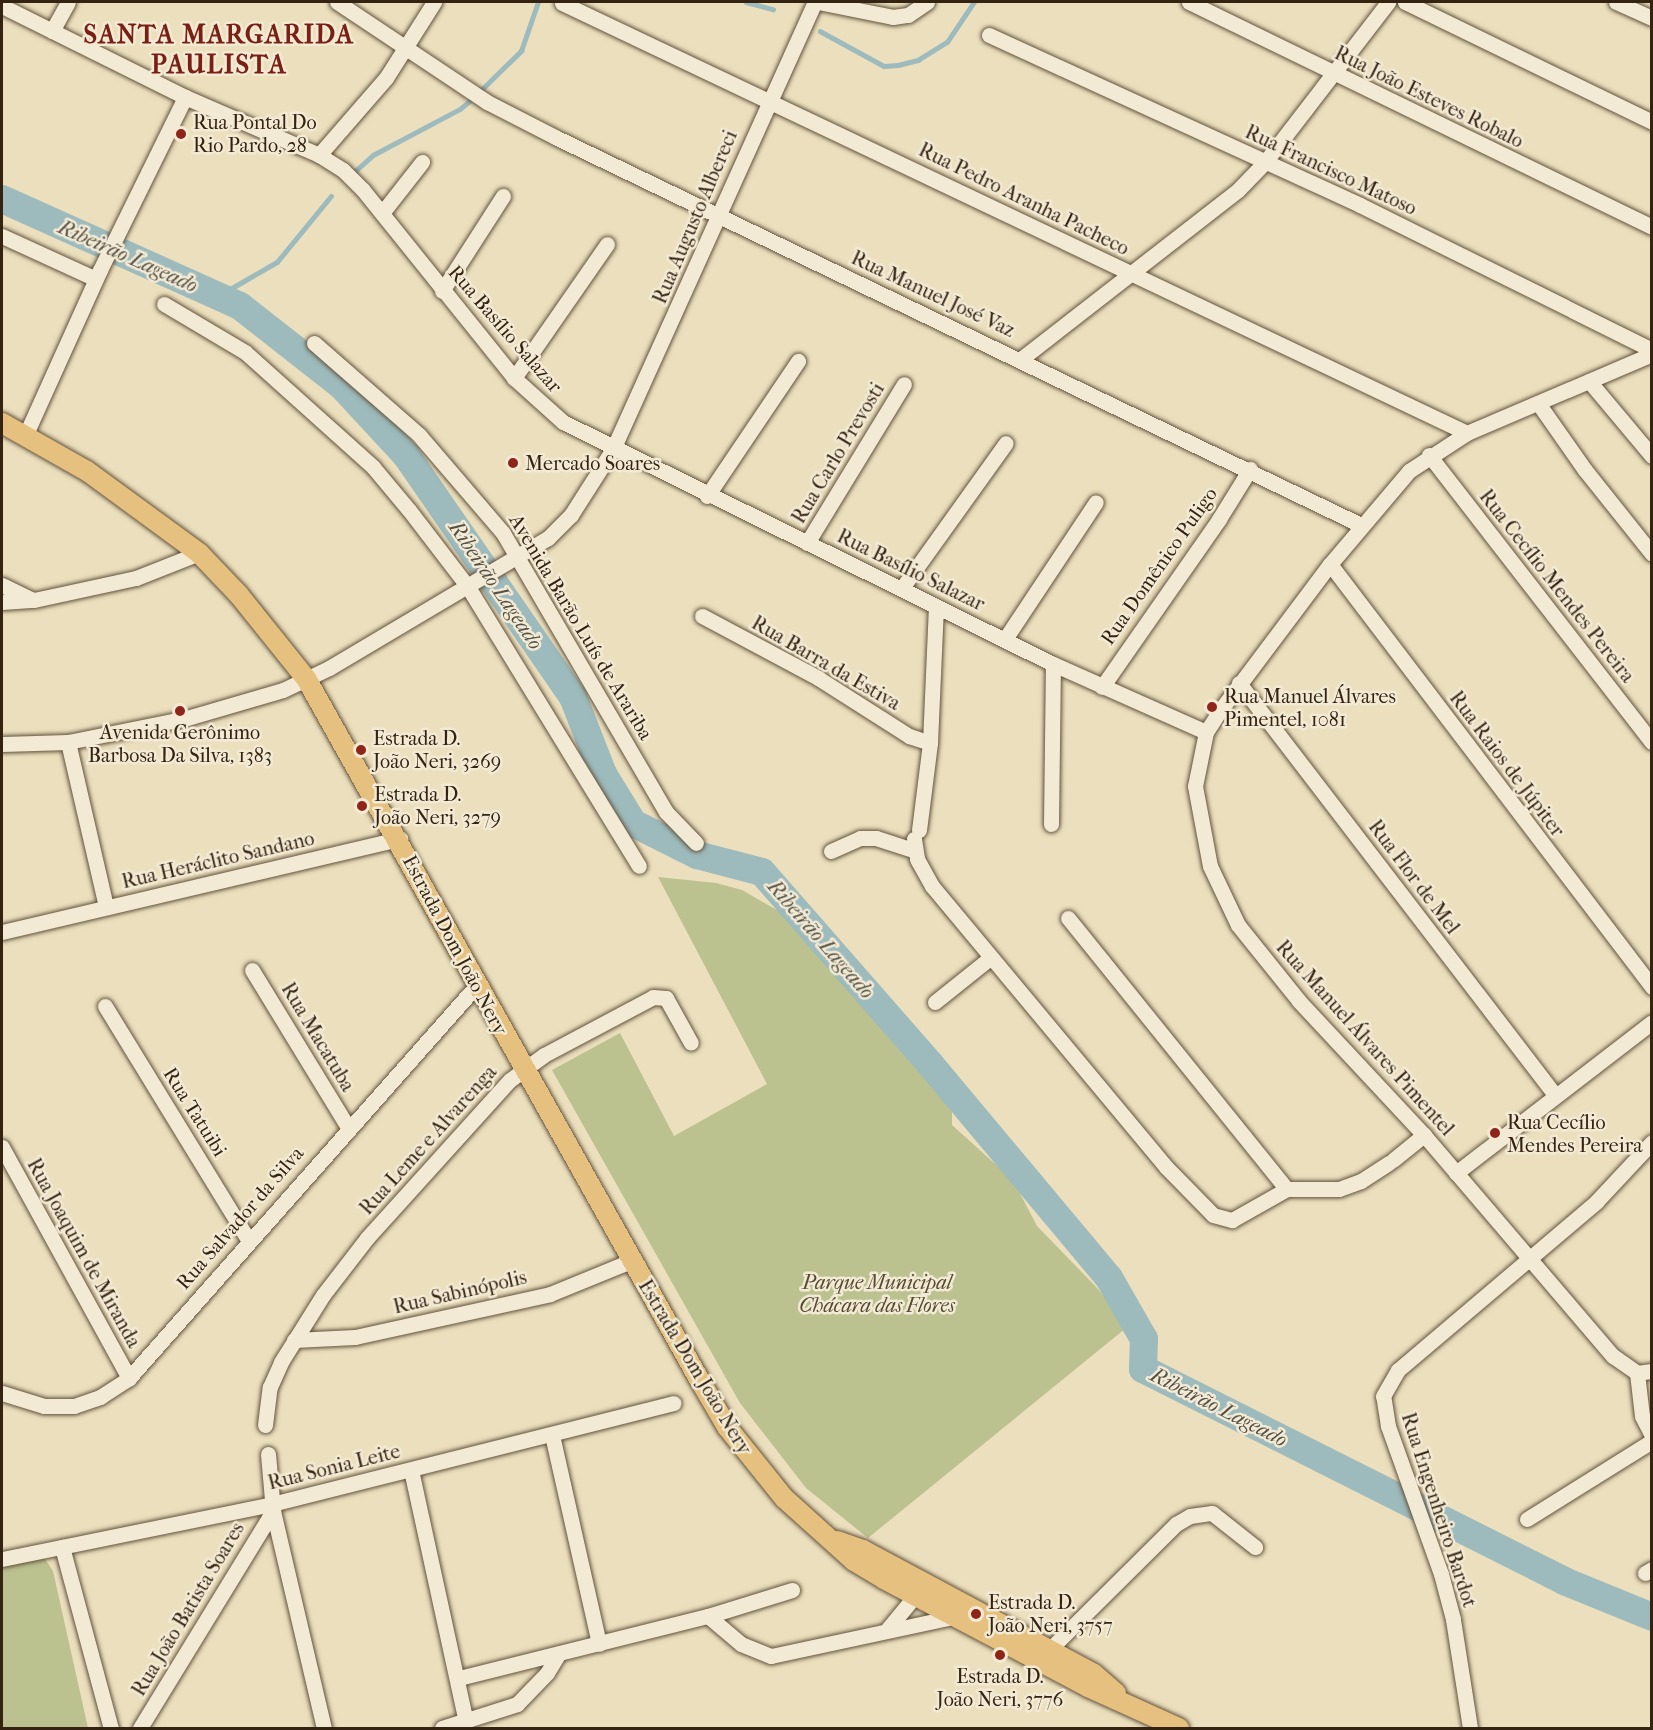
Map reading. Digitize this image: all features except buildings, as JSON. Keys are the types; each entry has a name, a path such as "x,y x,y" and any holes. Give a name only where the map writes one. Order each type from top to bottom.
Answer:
{"main road":[{"name":"Estrada Dom João Nery","path":"2,423 26,434 126,497 199,553 239,595 307,680 400,840 476,986 630,1261 727,1427 784,1498 854,1561 953,1617 1043,1656 1094,1674 1129,1704 1170,1726"},
{"name":"Estrada Dom João Nery","path":"831,1539 863,1550 1043,1656"}],"street":[{"path":"52,31 68,2"},
{"name":"Rua Manuel José Vaz","path":"338,2 487,102 716,216 1021,359 1361,525"},
{"path":"319,155 363,108 434,2"},
{"path":"817,2 893,17 908,15 927,2"},
{"name":"Rua Augusto Albereci","path":"2,744 68,742 188,718 307,680 514,561 572,514 613,449 688,289 716,216 817,2"},
{"name":"Rua João Esteves Robalo","path":"1189,2 1652,227"},
{"path":"1021,359 1238,190 1265,162 1388,2"},
{"path":"1405,2 1652,122"},
{"path":"1616,2 1652,18"},
{"name":"Rua Pedro Aranha Pacheco","path":"562,3 1467,433"},
{"name":"Rua Basílio Salazar","path":"2,6 185,97 319,155 343,170 377,207 514,378 563,423 707,496 902,588 1053,664 1206,732"},
{"name":"Rua Francisco Matoso","path":"989,35 1265,162 1574,309 1652,352"},
{"path":"26,434 98,274 185,97"},
{"path":"377,207 422,162"},
{"path":"442,291 503,196"},
{"path":"2,236 98,274"},
{"path":"514,378 607,244"},
{"path":"164,304 245,352 330,426 380,476 473,583 639,866"},
{"name":"Avenida Barão Luís de Arariba","path":"314,343 387,403 419,435 504,533 514,561 666,813 696,843"},
{"name":"Rua Manuel Álvares Pimentel","path":"1644,1372 1613,1356 1424,1135 1299,1001 1239,925 1224,900 1210,866 1197,812 1194,786 1206,732 1239,683 1361,525 1409,471 1467,433 1652,352"},
{"path":"707,496 798,361"},
{"path":"1589,381 1652,456"},
{"name":"Rua Carlo Prevosti","path":"807,543 904,384"},
{"path":"1538,403 1590,478 1652,554"},
{"path":"902,588 1006,443"},
{"name":"Rua Cecílio Mendes Pereira","path":"1429,456 1652,742"},
{"name":"Rua Domênico Puligo","path":"1102,687 1219,519 1250,469"},
{"path":"1005,639 1095,502"},
{"path":"2,602 34,600 136,578 199,553"},
{"name":"Rua Raios de Júpiter","path":"1330,564 1652,987"},
{"path":"2,585 34,600"},
{"path":"936,606 930,743 916,840 932,886 1166,1167 1213,1215 1232,1220 1287,1189 1339,1189 1361,1181 1424,1135"},
{"name":"Rua Barra da Estiva","path":"702,616 818,678 909,736 930,743"},
{"path":"1051,824 1053,664"},
{"name":"Rua Flor de Mel","path":"1239,683 1555,1095"},
{"name":"Rua Heráclito Sandano","path":"68,742 106,907 400,840"},
{"path":"831,851 860,838 916,840"},
{"path":"2,932 106,907"},
{"path":"1068,918 1287,1189"},
{"path":"934,1002 990,958"},
{"name":"Rua Macatuba","path":"252,970 348,1126"},
{"name":"Rua Salvador da Silva","path":"2,1393 44,1406 74,1406 100,1397 129,1378 348,1126 476,986"},
{"name":"Rua Leme e Alvarenga","path":"265,1425 270,1387 294,1340 367,1238 460,1131 522,1070 653,997 666,998 691,1043"},
{"name":"Rua Tatuibi","path":"105,1006 249,1241"},
{"path":"1456,1173 1652,1022"},
{"name":"Rua Engenheiro Bardot","path":"1470,1728 1441,1574 1388,1426 1383,1396 1398,1370 1596,1202 1652,1142"},
{"name":"Rua Joaquim de Miranda","path":"2,1147 129,1378"},
{"name":"Rua Sabinópolis","path":"294,1340 355,1337 550,1294 630,1261"},
{"path":"1644,1372 1642,1416 1652,1436"},
{"name":"Rua Sonia Leite","path":"2,1559 273,1508 411,1470 674,1404"},
{"path":"552,1435 599,1644"},
{"path":"1527,1519 1652,1441"},
{"path":"268,1454 273,1508 324,1728"},
{"path":"411,1470 459,1677 466,1722"},
{"name":"Rua João Batista Soares","path":"140,1728 273,1508"},
{"path":"1043,1656 1176,1524 1190,1516 1212,1513 1254,1546"},
{"path":"62,1547 111,1728"},
{"path":"459,1677 708,1616 792,1590"},
{"path":"886,1630 915,1596"},
{"path":"708,1616 741,1644 771,1656 792,1655 886,1630 953,1617"},
{"path":"442,1728 517,1704 543,1678 559,1653"}],"green space":[{"name":"Parque Municipal Chácara das Flores","path":"658,877 716,883 742,890 796,921 900,1045 927,1062 939,1084 952,1094 952,1125 1013,1180 1037,1226 1099,1290 1126,1328 868,1538 806,1488 740,1403 552,1070 620,1033 674,1136 767,1084"},
{"path":"45,1559 53,1571 88,1728 2,1728 2,1566"}],"waterway":[{"path":"479,92 521,51 538,2"},
{"path":"746,2 773,9"},
{"path":"820,31 884,66 898,65 918,60 947,42 974,2"},
{"path":"352,174 373,155 460,109 473,98"},
{"path":"218,296 277,262 331,196"},
{"name":"Ribeirão Lageado","path":"2,199 240,306 342,386 406,455 573,697 603,774 633,823 697,855 762,872 930,1064 1109,1278 1144,1339 1143,1369 1564,1581 1652,1617"}],"place":[{"name":"Rua Pontal Do Rio Pardo, 28","path":"181,134"},
{"name":"Mercado Soares","path":"513,463"},
{"name":"Rua Manuel Álvares Pimentel, 1081","path":"1212,707"},
{"name":"Avenida Gerônimo Barbosa Da Silva, 1383","path":"180,711"},
{"name":"Estrada D. João Neri, 3269","path":"361,750"},
{"name":"Estrada D. João Neri, 3279","path":"362,806"},
{"name":"Rua Cecílio Mendes Pereira","path":"1495,1133"},
{"name":"Estrada D. João Neri, 3757","path":"976,1614"},
{"name":"Estrada D. João Neri, 3776","path":"1000,1655"}],"district":[{"name":"SANTA MARGARIDA PAULISTA","path":"219,50"}]}
